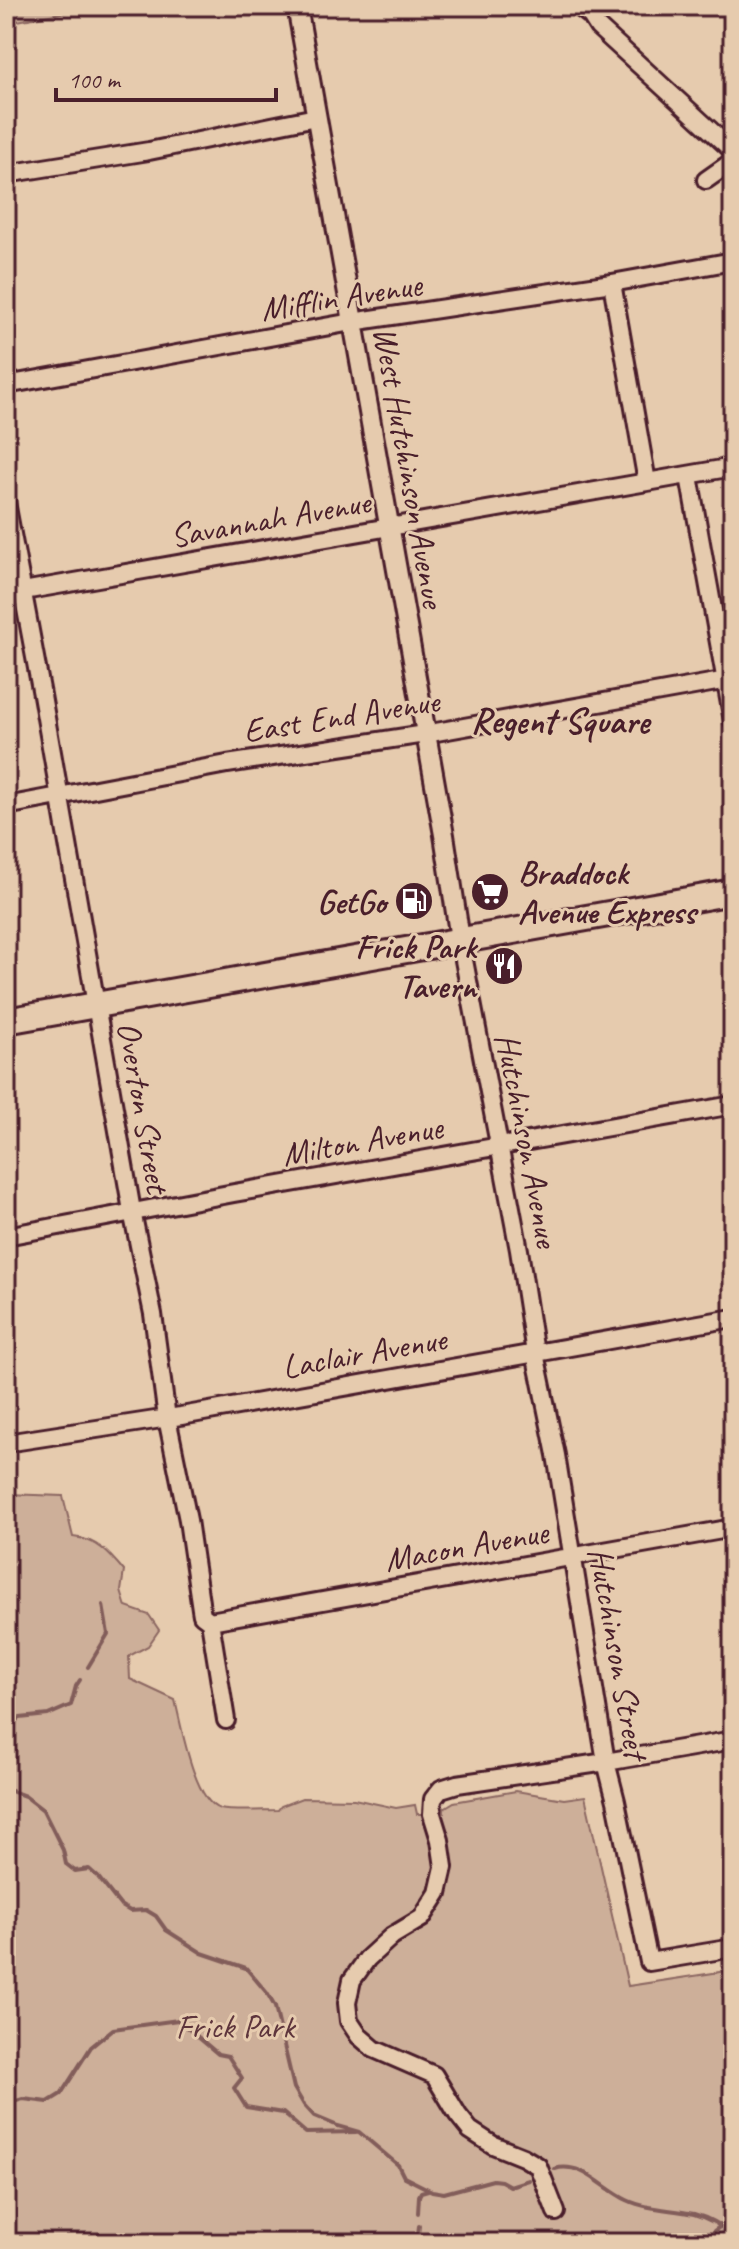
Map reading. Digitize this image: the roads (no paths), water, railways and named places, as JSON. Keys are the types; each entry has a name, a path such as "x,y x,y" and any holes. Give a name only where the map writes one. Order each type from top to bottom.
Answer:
{"main road":[{"path":"6,1021 733,892"}],"street":[{"name":"West Hutchinson Avenue","path":"297,6 460,939"},
{"path":"590,9 598,27 733,151"},
{"path":"6,174 149,151 316,117"},
{"path":"706,180 733,161"},
{"name":"Mifflin Avenue","path":"6,385 352,322 612,283 733,261"},
{"path":"612,283 647,482"},
{"name":"Savannah Avenue","path":"14,593 733,467"},
{"path":"689,476 729,680 733,721"},
{"name":"Overton Street","path":"6,502 14,593 42,695 132,1211 153,1314 167,1418 188,1520 201,1618 226,1720"},
{"name":"East End Avenue","path":"6,806 227,764 425,734 729,680"},
{"name":"Hutchinson Avenue","path":"460,939 500,1146 535,1353"},
{"name":"Milton Avenue","path":"6,1236 733,1105"},
{"name":"Laclair Avenue","path":"6,1443 167,1418 733,1318"},
{"name":"Hutchinson Street","path":"535,1353 556,1455 606,1762 649,1962 733,1948"},
{"name":"Macon Avenue","path":"201,1618 733,1528"},
{"path":"556,2212 538,2166 493,2145 470,2130 434,2075 374,2049 359,2036 349,2021 347,2003 352,1980 367,1959 392,1936 422,1918 438,1893 444,1867 432,1814 433,1799 441,1789 733,1740"}],"waterway":[{"path":"88,1667 108,1634 103,1605"},
{"path":"6,1729 20,1718 48,1715 71,1705 80,1680"},
{"path":"6,1789 25,1796 43,1810 63,1850 66,1864 75,1871 89,1869 120,1905 130,1911 146,1910 156,1916 166,1930 202,1953 246,1968 275,2007 294,2088 314,2116 359,2132 398,2165 404,2177 432,2191 444,2193 493,2180 510,2186 529,2180"},
{"path":"6,2104 23,2099 48,2102 61,2094 91,2047 113,2029 178,2020 218,2054 228,2056 242,2078 234,2088 246,2107 283,2113 306,2133 356,2132"},
{"path":"555,2169 583,2172 627,2200 699,2216 733,2235"},
{"path":"418,2213 419,2196 428,2190"},
{"path":"417,2243 419,2226"},
{"path":"718,2243 714,2231 721,2226"}],"place":[{"name":"Braddock Avenue Express","path":"490,892"},
{"name":"GetGo","path":"414,901"},
{"name":"Frick Park Tavern","path":"504,966"}],"district":[{"name":"Regent Square","path":"560,720"}],"park label":[{"name":"Frick Park","path":"235,2026"}]}
